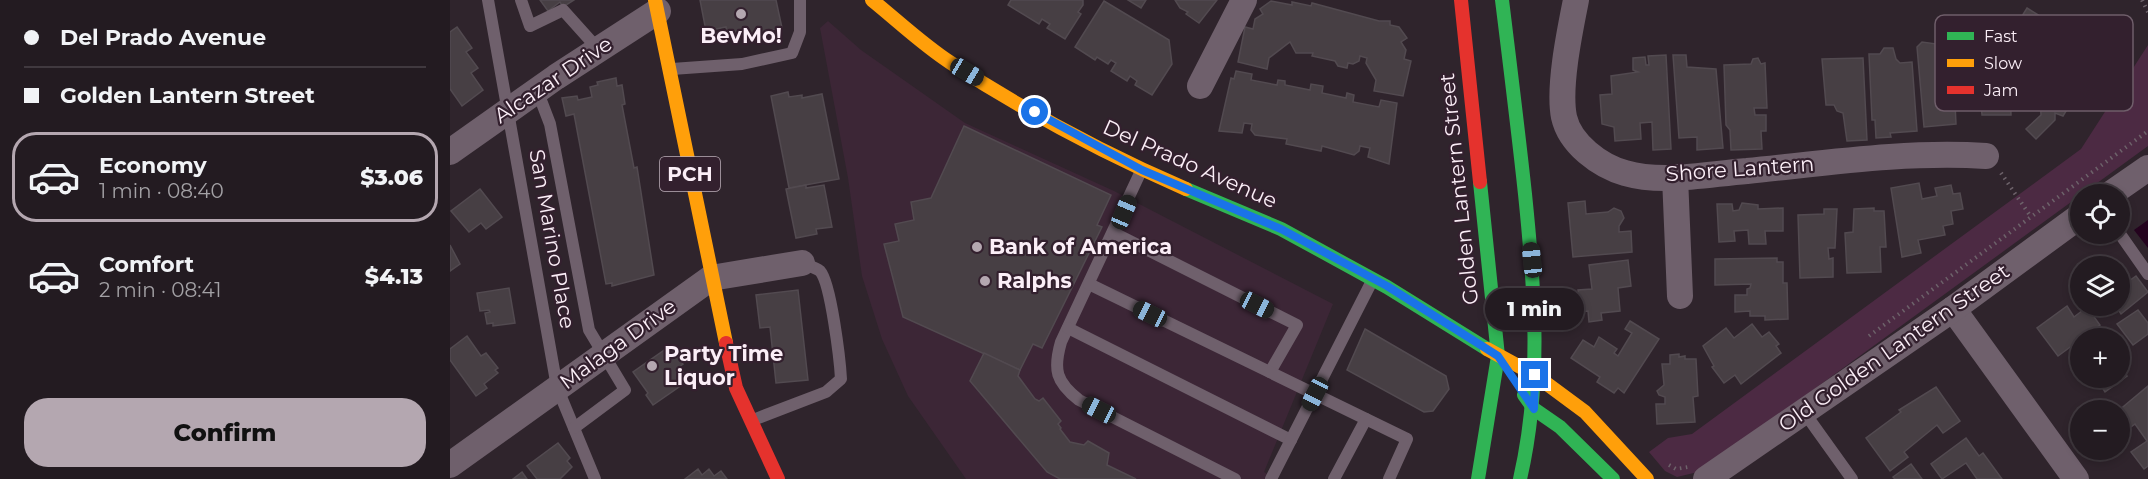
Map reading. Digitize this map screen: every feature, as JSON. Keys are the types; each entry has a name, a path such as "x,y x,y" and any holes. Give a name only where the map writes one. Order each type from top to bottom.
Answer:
{"main road":[{"name":"Del Prado Avenue","path":"872,0 950,62 1052,122 1142,170 1281,229 1373,279 1498,356 1535,375 1585,412 1647,479"},
{"path":"1502,0 1535,284 1534,409 1520,479"},
{"name":"Golden Lantern Street","path":"1468,1 1498,356 1478,479"},
{"name":"PCH","path":"656,5 711,278 736,388 778,479"},
{"name":"Del Prado Avenue","path":"1498,356 1534,409 1560,427 1613,479"}],"street":[{"path":"1200,86 1244,0"},
{"name":"Shore Lantern","path":"1576,0 1564,78 1564,117 1575,140 1600,163 1618,170 1626,173 1675,177 1934,153 1986,156"},
{"name":"Alcazar Drive","path":"450,152 598,49 656,5"},
{"path":"2125,184 2148,168"},
{"path":"1675,177 1680,296"},
{"name":"Old Golden Lantern Street","path":"1701,471 1804,412 1953,309 2070,223"},
{"name":"Malaga Drive","path":"450,465 711,278 802,263"},
{"path":"1953,309 2076,479"}],"lane":[{"name":"San Marino Place","path":"488,0 510,109 557,387 595,479"},
{"path":"521,0 530,26 562,10 598,49"},
{"path":"669,69 742,64 792,53 800,33 800,0"},
{"path":"537,90 550,124 589,330 625,390 574,428"},
{"path":"1142,170 1068,328 1055,362 1059,378 1067,391 1079,400 1235,479"},
{"path":"1114,233 1297,325 1270,372"},
{"path":"2127,244 2148,274"},
{"path":"751,421 826,392 841,379 838,346 826,284 820,271 802,263"},
{"path":"1271,479 1373,279"},
{"path":"1089,284 1407,439 1389,479"},
{"path":"1068,328 1291,440"},
{"path":"1804,412 1851,479"},
{"path":"1334,479 1366,419"}],"path":[{"path":"2142,0 2148,12"},
{"path":"1861,342 2148,131"},
{"path":"1986,156 2010,185 2031,217"},
{"path":"1662,461 1676,469 1701,471"}],"shaded area":[{"path":"828,21 861,50 965,123 1114,191 1333,304 1264,472 1276,479 966,479 908,396 882,339 862,276 848,178 820,28"},
{"path":"2148,45 2148,146 2096,184 2070,184 2070,203 1702,471 1677,477 1665,471 1649,452 1668,438 1692,434 2081,149 2105,111 2133,111 2133,68"},
{"path":"2148,220 2148,248 2134,230"}],"building":[{"path":"540,0 574,0 563,7 560,2 548,11"},
{"name":"BevMo!","path":"700,0 776,0 782,28 728,38 726,27 706,31"},
{"path":"1011,0 1083,0 1083,5 1078,12 1081,14 1065,39 1047,28 1050,24 1042,19 1039,24 1008,5"},
{"path":"1128,0 1146,0 1141,8"},
{"path":"1175,0 1217,0 1199,23 1186,14 1188,12 1180,8"},
{"path":"1104,1 1169,40 1172,64 1152,95 1135,85 1137,81 1130,76 1127,81 1111,71 1116,63 1111,60 1108,64 1097,57 1095,60 1075,47"},
{"path":"1271,1 1311,6 1312,3 1379,21 1390,21 1390,25 1399,27 1407,38 1401,42 1406,50 1404,59 1411,61 1403,96 1374,91 1376,80 1366,63 1367,58 1360,56 1359,61 1353,64 1348,63 1347,68 1338,66 1335,61 1312,56 1313,53 1296,53 1290,42 1269,58 1267,69 1238,62 1245,27 1253,29 1255,19 1263,14 1260,9"},
{"path":"2027,8 2038,15 2023,15"},
{"path":"457,27 472,48 466,52 478,68 471,73 483,90 462,106 450,89 450,32"},
{"path":"1922,42 1935,44 1935,111 1955,111 1956,124 1924,127 1917,47"},
{"path":"1884,48 1893,48 1896,59 1900,63 1912,62 1917,131 1890,133 1891,137 1876,138 1875,120 1872,120 1869,54 1880,54"},
{"path":"1666,55 1671,149 1653,150 1652,122 1640,123 1641,139 1615,141 1614,127 1602,124 1600,95 1612,94 1611,76 1638,72 1633,70 1633,58 1645,57 1646,65 1649,65 1648,56"},
{"path":"1673,55 1686,55 1687,67 1716,69 1723,148 1697,150 1697,137 1679,138"},
{"path":"1758,58 1761,64 1765,63 1767,108 1754,108 1755,115 1766,115 1766,131 1761,131 1762,149 1731,150 1730,130 1726,125 1724,65 1751,64 1753,59"},
{"path":"1863,58 1867,140 1847,141 1843,113 1837,111 1834,105 1826,105 1822,59"},
{"path":"1236,71 1252,74 1251,80 1277,85 1278,80 1285,81 1285,85 1310,90 1311,84 1323,86 1322,93 1346,98 1347,93 1354,95 1353,102 1379,107 1381,100 1397,103 1389,164 1368,157 1370,148 1360,146 1359,151 1354,155 1322,146 1321,151 1286,144 1287,139 1255,135 1251,130 1252,124 1244,123 1242,133 1219,131 1231,78 1234,79"},
{"path":"616,78 617,86 622,85 625,104 622,105 634,168 637,167 654,275 612,286 612,283 606,284 574,114 566,116 562,98 577,96 578,100 592,97 590,87 598,85 597,82"},
{"path":"788,92 789,97 802,95 802,98 822,94 839,179 789,188 771,96"},
{"path":"1982,111 2011,111 2011,115 1982,115"},
{"path":"2041,111 2066,111 2063,116 2055,113 2055,120 2036,139 2026,129 2041,115"},
{"name":"Ralphs","path":"964,126 1111,195 1097,225 1102,227 1042,348 1033,344 1020,370 903,317 884,244 899,241 895,224 914,220 911,202 931,198"},
{"path":"1919,183 1922,199 1937,196 1935,188 1951,185 1953,194 1960,193 1963,209 1951,211 1953,224 1943,226 1945,235 1918,240 1921,253 1902,257 1891,188"},
{"path":"806,185 806,188 824,185 832,227 816,229 817,234 796,238 786,189"},
{"path":"480,189 502,217 486,229 481,223 469,232 451,211"},
{"path":"1585,201 1586,214 1608,212 1614,208 1621,211 1624,218 1619,226 1619,232 1631,231 1632,252 1573,257 1568,203"},
{"path":"1742,203 1758,205 1758,209 1783,208 1783,231 1765,231 1766,244 1749,244 1748,230 1734,231 1735,241 1719,242 1717,204 1732,204 1733,211 1739,210"},
{"path":"1874,208 1874,211 1884,211 1886,247 1880,247 1881,272 1847,273 1845,233 1853,232 1854,209"},
{"path":"1824,209 1837,209 1835,248 1828,248 1829,259 1833,258 1833,277 1800,278 1798,215 1824,214"},
{"path":"450,245 460,264 450,271"},
{"path":"1777,258 1777,262 1783,262 1783,283 1787,283 1788,319 1765,320 1765,316 1750,316 1750,311 1735,312 1735,295 1747,295 1747,289 1751,284 1715,285 1715,259"},
{"path":"1628,260 1631,286 1618,288 1620,311 1601,313 1602,320 1589,322 1588,311 1580,312 1578,290 1592,289 1589,265"},
{"path":"2136,276 2148,292 2130,307 2130,280"},
{"path":"509,288 515,323 493,326 493,323 487,324 485,313 490,312 489,310 480,311 477,293"},
{"path":"798,290 808,380 776,383 770,327 760,328 756,295"},
{"path":"2067,306 2070,316 2094,316 2100,325 2096,328 2070,328 2070,347 2058,356 2037,328"},
{"path":"2138,310 2148,323 2148,334 2133,345 2130,341 2130,328 2120,328 2117,324"},
{"path":"1630,321 1659,339 1624,393 1618,388 1614,393 1597,382 1600,377 1571,358 1583,340 1594,347 1599,337 1617,349 1614,353 1618,356 1632,333 1625,329"},
{"path":"1752,324 1762,337 1769,332 1779,344 1776,346 1781,353 1741,384 1735,375 1724,383 1712,367 1714,366 1703,346 1726,328 1734,338"},
{"path":"1365,329 1446,376 1449,389 1433,411 1424,412 1347,370"},
{"path":"467,336 481,356 486,353 498,368 495,370 498,373 484,384 487,388 476,396 450,360 450,349"},
{"path":"670,346 683,364 679,367 689,380 653,405 646,395 648,393 633,372"},
{"path":"984,353 1020,370 1018,376 1035,399 1039,401 1043,398 1061,421 1058,424 1060,429 1070,442 1084,445 1088,441 1109,453 1107,465 1136,479 1060,479 1047,472 970,381"},
{"path":"1679,354 1679,357 1685,356 1685,359 1696,359 1698,396 1693,397 1695,422 1657,424 1656,404 1665,404 1665,397 1659,395 1657,391 1664,385 1662,364 1670,364 1670,355"},
{"path":"2148,386 2148,466 2144,469 2131,452 2147,441 2135,424 2130,428 2130,401"},
{"path":"1936,387 1960,421 1943,433 1937,425 1904,452 1908,457 1890,471 1866,438 1901,412 1899,410"},
{"path":"1966,438 1979,456 1983,453 2002,479 1977,479 1966,463 1942,479 1931,464"},
{"path":"558,443 570,458 567,461 572,467 560,479 537,479 527,466"},
{"path":"1911,464 1922,479 1895,479 1893,477"},
{"path":"698,469 702,475 709,469 714,476 721,471 727,479 685,479"},
{"path":"522,472 527,479 513,479"}],"traffic: fast":[{"path":"1502,0 1525,194 1534,302 1534,373 1527,443 1520,479"},
{"path":"1478,479 1498,356 1480,182"},
{"path":"1186,189 1281,229 1387,287 1487,349"},
{"path":"1524,395 1534,409 1560,427 1613,479"}],"traffic: slow":[{"path":"655,0 726,343"},
{"path":"872,0 921,41 979,81 1066,131 1186,189"},
{"path":"1487,349 1535,375 1585,412 1647,479"}],"traffic: jam":[{"path":"1461,0 1480,182"},
{"path":"726,343 736,388 778,479"}],"place":[{"name":"BevMo!","path":"741,14"},
{"name":"Bank of America","path":"977,247"},
{"name":"Ralphs","path":"985,281"},
{"name":"Party Time Liquor","path":"652,366"}],"route":[{"path":"1035,112 1142,170 1281,229 1387,286 1498,356 1534,409 1535,375"}]}
